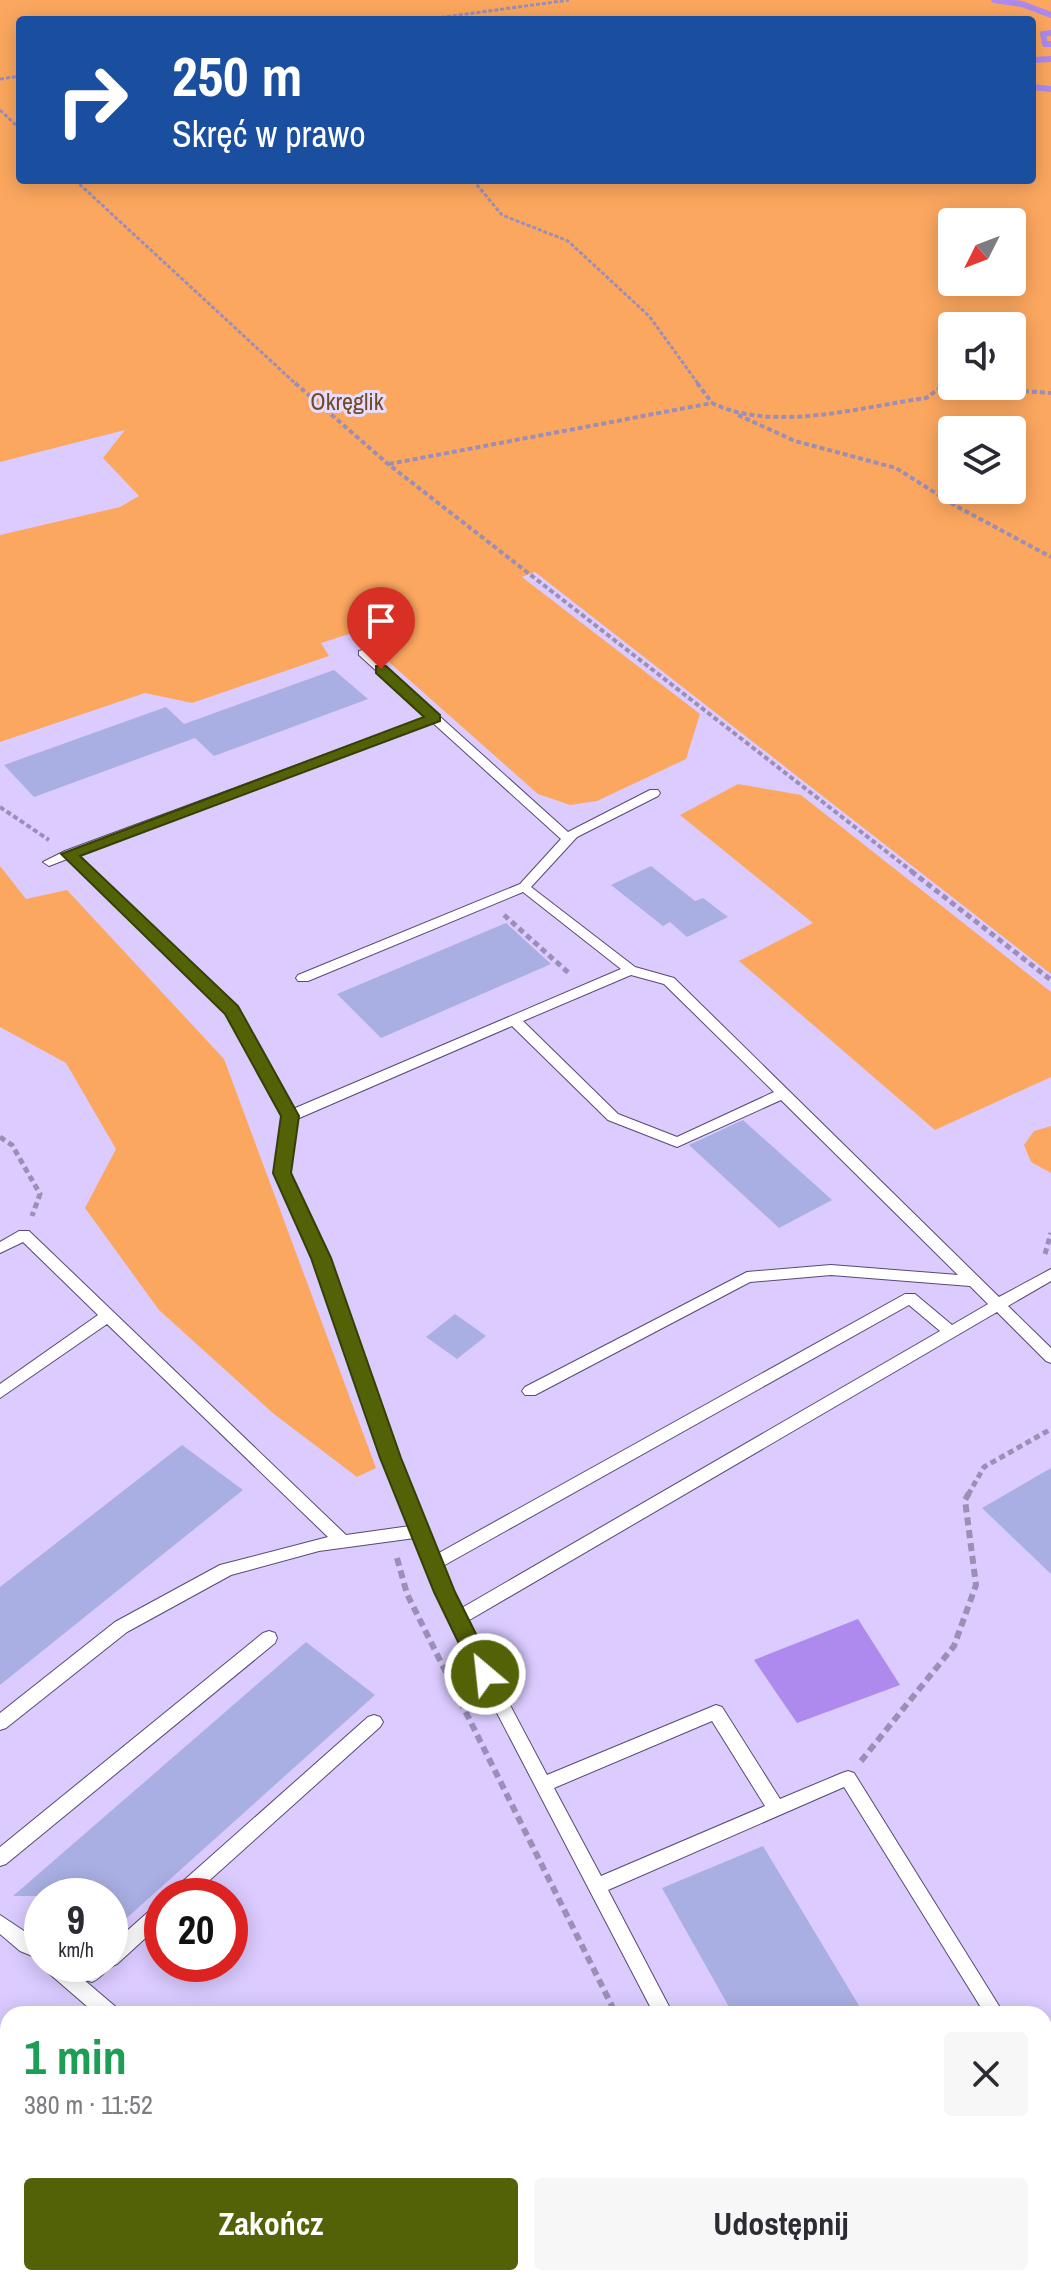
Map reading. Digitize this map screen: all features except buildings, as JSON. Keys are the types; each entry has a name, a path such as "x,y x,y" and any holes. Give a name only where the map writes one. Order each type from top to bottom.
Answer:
{"lane":[{"path":"363,653 568,839"},
{"path":"49,862 435,718"},
{"path":"303,978 524,887 568,839 654,793"},
{"path":"69,854 232,1010 290,1116 282,1173 321,1258 390,1458 433,1564 456,1619 660,2006"},
{"path":"524,887 630,970 669,981 1051,1357"},
{"path":"290,1116 630,970"},
{"path":"514,1020 613,1117 677,1142 782,1094"},
{"path":"0,1248 24,1235 343,1542"},
{"path":"530,1391 747,1277 831,1270 973,1281"},
{"path":"456,1619 1051,1274"},
{"path":"433,1564 910,1298 952,1333"},
{"path":"0,1392 108,1316"},
{"path":"0,1723 121,1627 226,1570 343,1542 420,1531"},
{"path":"0,1858 269,1638"},
{"path":"543,1785 716,1712 776,1809"},
{"path":"199,1878 374,1722"},
{"path":"597,1886 848,1778 990,2006"},
{"path":"0,1923 24,1941"},
{"path":"128,1942 144,1927"},
{"path":"73,1982 101,2006"}],"path":[{"path":"452,16 569,0"},
{"path":"0,110 16,125"},
{"path":"79,184 296,384 388,464 1051,980"},
{"path":"476,184 502,215 568,241 637,305 712,403 795,441 896,468 956,506 1051,557"},
{"path":"733,413 791,416 888,405 926,398 943,386 1051,393"},
{"path":"388,464 712,403"},
{"path":"0,807 69,854"},
{"path":"488,901 587,989"},
{"path":"0,1137 12,1145 40,1194 24,1235"},
{"path":"848,1778 954,1646 976,1585 965,1500 984,1467 1051,1429"},
{"path":"391,1535 407,1594 612,2006"}],"green space":[{"name":"Okręglik","path":"0,0 1051,0 1051,974 535,572 522,577 700,714 686,759 597,801 570,805 538,794 355,632 321,643 329,656 192,703 145,693 0,742 0,535 120,507 139,496 103,458 125,430 0,462"},
{"path":"738,784 801,795 1051,992 1051,1077 935,1130 739,961 813,923 680,815"},
{"path":"0,866 26,899 67,890 224,1059 376,1468 357,1477 274,1414 159,1310 85,1208 116,1149 66,1063 0,1027"},
{"path":"1051,1126 1051,1173 1031,1162 1024,1145 1034,1131"}],"shaded area":[{"path":"858,1619 900,1685 797,1723 754,1660"}],"waterway":[{"path":"994,0 1022,4 1051,15"},
{"path":"1051,33 1043,34 1045,44 1051,44"},
{"path":"1036,60 1051,59"},
{"path":"1036,87 1051,89"}],"route":[{"path":"381,669 435,718 69,854 232,1010 290,1116 282,1173 321,1258 330,1292 390,1458 444,1592 485,1674"}]}
